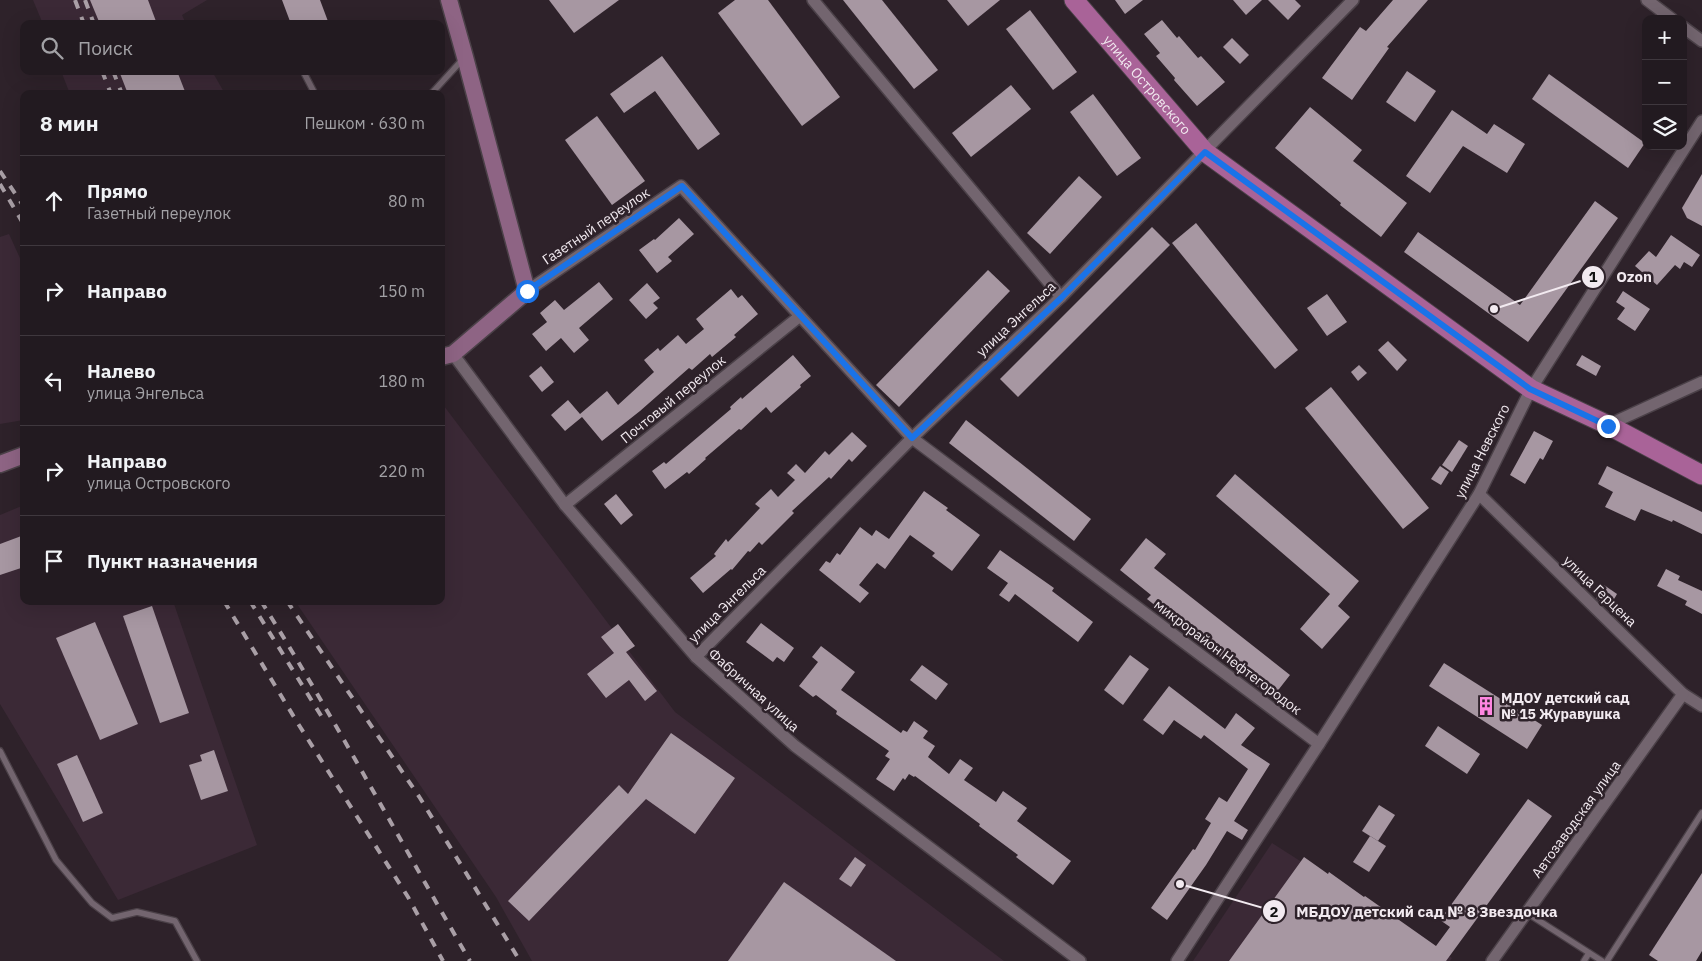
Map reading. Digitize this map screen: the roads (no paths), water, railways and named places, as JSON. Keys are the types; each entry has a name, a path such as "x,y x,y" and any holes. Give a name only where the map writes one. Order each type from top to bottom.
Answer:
{"main road":[{"name":"улица Островского","path":"1074,0 1205,152 1530,389 1608,426 1702,475"}],"street":[{"path":"447,356 527,291 449,0"},
{"path":"813,0 1061,298"},
{"name":"улица Энгельса","path":"696,657 912,438 1061,298 1353,0"},
{"path":"1647,0 1667,15"},
{"path":"1687,30 1702,41"},
{"name":"улица Невского","path":"1319,744 1479,494 1530,389 1702,121"},
{"name":"Газетный переулок","path":"527,291 682,186"},
{"name":"микрорайон Нефтегородок","path":"682,186 912,438 1319,744"},
{"name":"Почтовый переулок","path":"565,505 800,316"},
{"name":"Фабричная улица","path":"447,356 565,505 696,657 795,746 1080,961"},
{"path":"1608,426 1702,382"},
{"path":"0,464 20,457"},
{"name":"улица Герцена","path":"1479,494 1683,694 1702,706"},
{"name":"Автозаводская улица","path":"1492,961 1683,694"},
{"path":"1177,961 1319,744"}],"lane":[{"path":"435,90 465,57"},
{"path":"305,75 313,90"},
{"path":"0,751 56,860 92,903 112,918 137,912 175,921 197,961"},
{"path":"1606,961 1702,813"},
{"path":"1527,913 1602,961"},
{"path":"1584,961 1589,952"}],"railway":[{"path":"75,0 82,20"},
{"path":"85,0 92,20"},
{"path":"104,75 109,90"},
{"path":"115,75 120,90"},
{"path":"0,171 20,201"},
{"path":"0,184 20,218"},
{"path":"226,605 297,722 408,897 443,961"},
{"path":"252,605 325,722"},
{"path":"263,605 341,735 470,961"},
{"path":"290,605 420,798 520,961"}],"place":[{"name":"Ozon","path":"1494,309"},
{"name":"МДОУ детский сад № 15 Журавушка","path":"1486,706"},
{"name":"МБДОУ детский сад № 8 Звездочка","path":"1180,884"}]}
